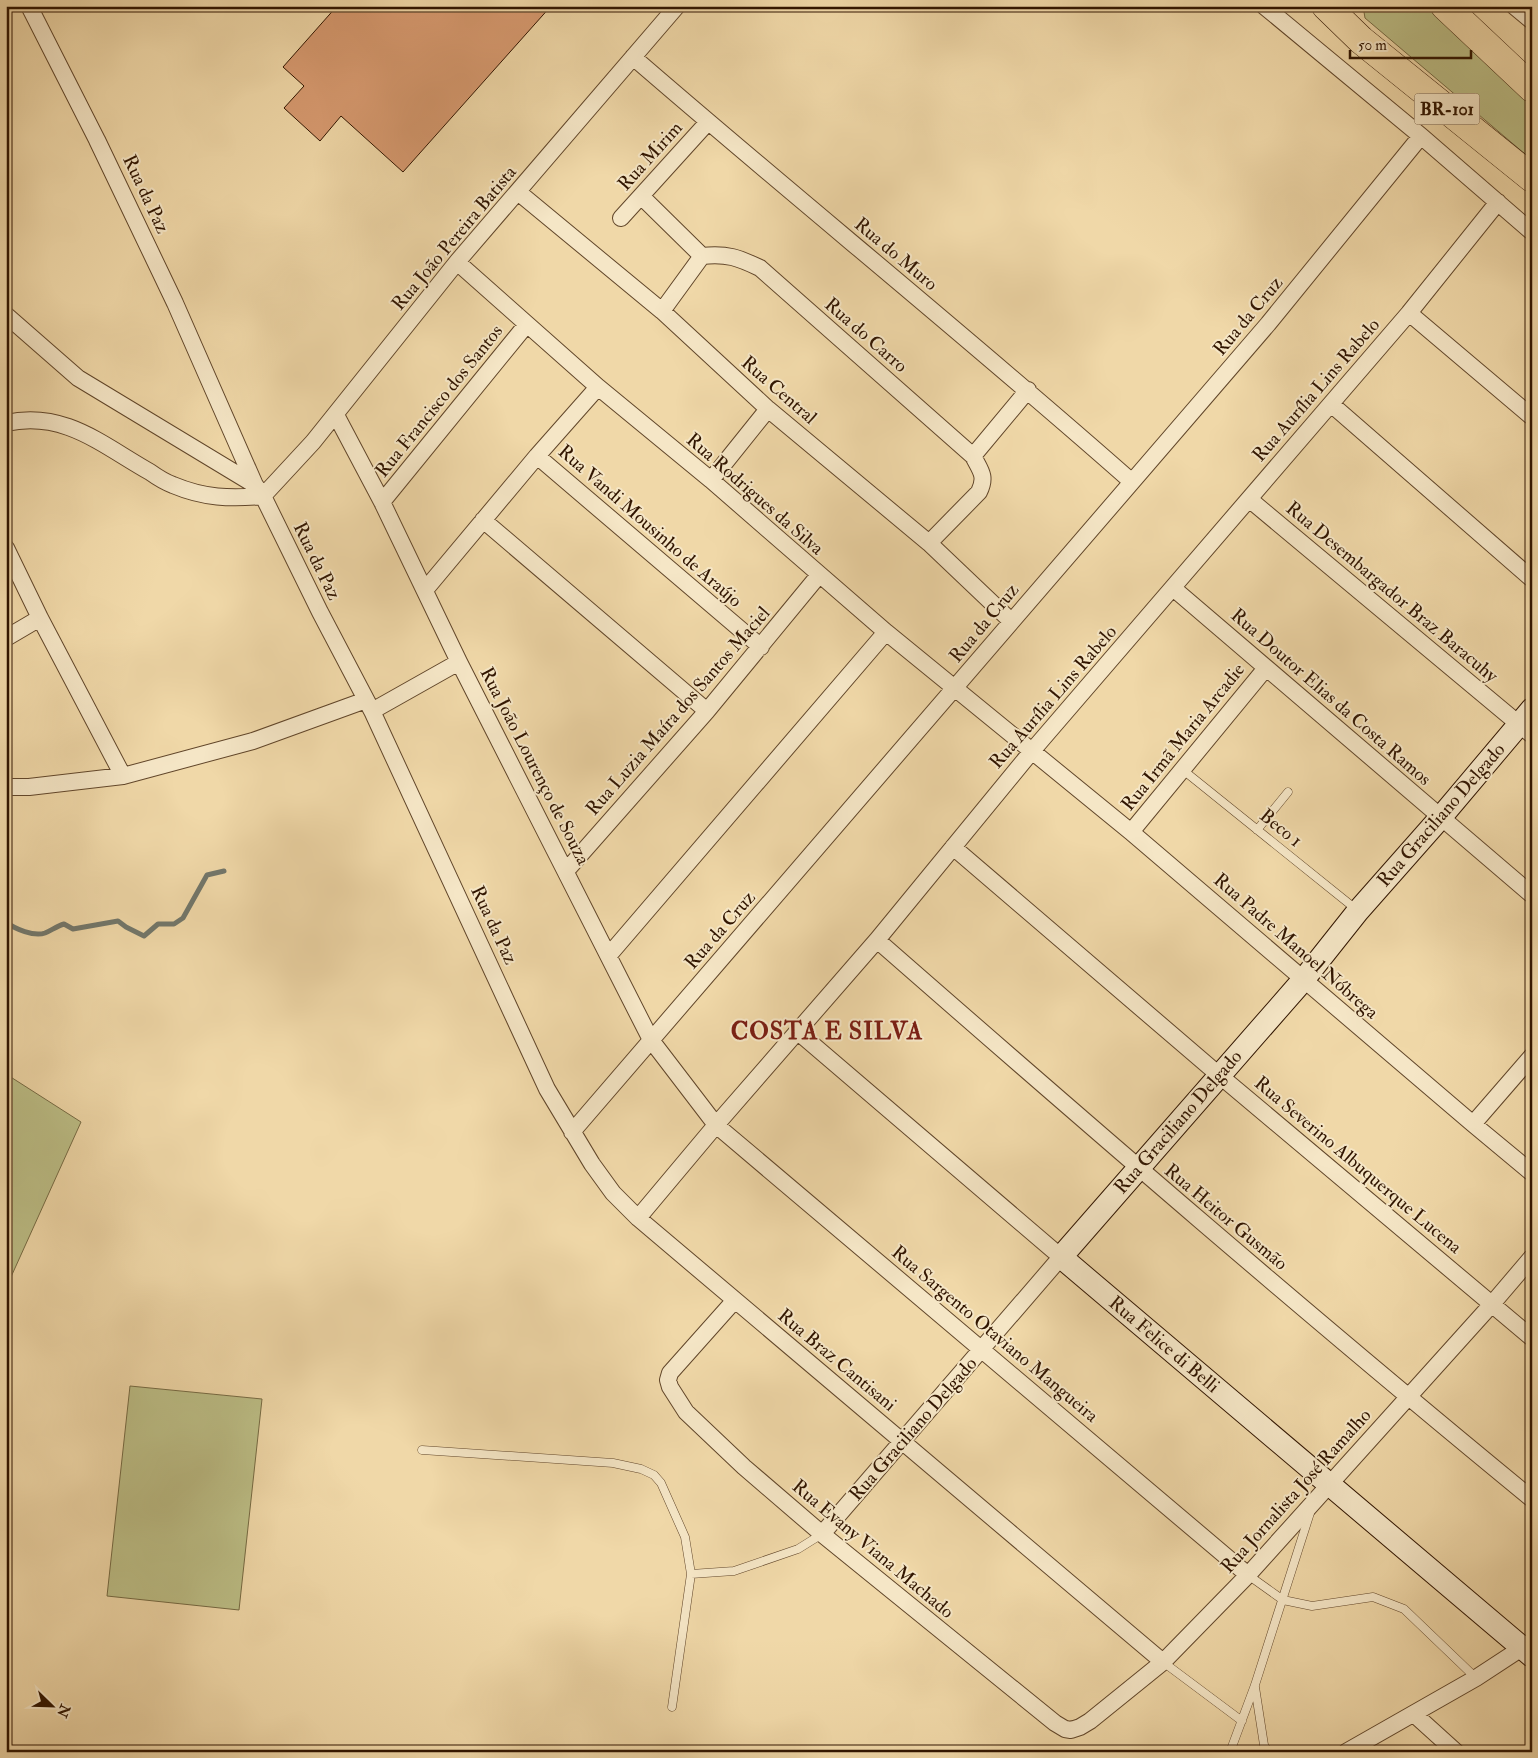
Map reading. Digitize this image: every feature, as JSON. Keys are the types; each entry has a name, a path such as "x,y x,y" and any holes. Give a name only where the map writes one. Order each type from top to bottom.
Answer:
{"highway":[{"name":"BR-101","path":"1326,6 1361,40 1532,178"},
{"path":"1351,6 1355,25 1361,40"},
{"path":"1445,6 1528,79"}],"street":[{"name":"Rua da Paz","path":"29,6 98,140 171,295 259,490 369,705 548,1089 572,1132"},
{"name":"Rua João Pereira Batista","path":"259,490 292,466 336,415 457,262 677,6"},
{"path":"1264,6 1421,136 1532,232"},
{"path":"1514,6 1532,21"},
{"name":"Rua do Muro","path":"633,57 1028,390 1132,482"},
{"name":"Rua Mirim","path":"621,218 708,122"},
{"name":"Rua da Cruz","path":"572,1132 1268,324 1421,136"},
{"name":"Rua Central","path":"518,192 662,311 768,409 929,543 1011,621"},
{"path":"641,196 702,256 662,311"},
{"name":"Rua Aurília Lins Rabelo","path":"638,1218 716,1124 877,940 1032,751 1409,313 1498,202"},
{"name":"Rua do Carro","path":"702,256 720,254 739,258 760,268 973,456 983,474 983,484 979,492 929,543"},
{"name":"Rua Rodrigues da Silva","path":"457,262 598,387 711,480 886,632 1032,751"},
{"path":"1409,313 1532,417"},
{"path":"6,314 78,378 259,490"},
{"name":"Rua Francisco dos Santos","path":"382,502 527,324"},
{"path":"425,590 537,456 598,387"},
{"path":"973,456 1028,390"},
{"path":"1331,404 1532,579"},
{"path":"711,480 768,409"},
{"name":"Rua João Lourenço de Souza","path":"336,415 382,502 524,793 566,871 651,1040 716,1124"},
{"path":"6,424 23,420 43,420 70,427 171,485 197,494 222,498 259,490"},
{"name":"Rua Vandi Mousinho de Araújo","path":"537,456 761,647"},
{"name":"Rua Desembargador Braz Baracuhy","path":"1250,499 1528,723"},
{"path":"483,520 707,711"},
{"path":"6,548 40,618 123,776"},
{"name":"Rua Luzia Maíra dos Santos Maciel","path":"566,871 707,711 819,575"},
{"name":"Rua Doutor Elias da Costa Ramos","path":"1173,588 1532,895"},
{"path":"6,638 40,618"},
{"path":"609,955 886,632"},
{"path":"6,787 29,787 123,776 253,741 369,705 459,662"},
{"name":"Rua Irmã Maria Arcadie","path":"1131,832 1266,668"},
{"name":"Rua Graciliano Delgado","path":"822,1534 901,1440 1304,978 1358,911 1528,723"},
{"name":"Rua Padre Manoel Nóbrega","path":"1032,751 1304,978 1532,1173"},
{"name":"Rua Severino Albuquerque Lucena","path":"952,847 1219,1075 1532,1338"},
{"name":"Rua Heitor Gusmão","path":"877,940 1138,1168 1408,1398 1532,1499"},
{"name":"Rua Felice di Belli","path":"798,1032 1061,1257 1321,1493 1529,1649"},
{"path":"1473,1124 1532,1056"},
{"name":"Rua Sargento Otaviano Mangueira","path":"716,1124 1248,1575"},
{"name":"Rua Braz Cantisani","path":"572,1132 608,1186 638,1218 1163,1662"},
{"name":"Rua Jornalista José Ramalho","path":"1071,1730 1090,1721 1163,1662 1248,1575 1532,1257"},
{"name":"Rua Evany Viana Machado","path":"735,1300 670,1373 668,1380 674,1396 686,1412 744,1467 822,1534 1012,1689 1056,1723 1065,1729 1071,1730"},
{"path":"1346,1752 1529,1649"},
{"path":"1414,1714 1456,1752"}],"lane":[{"name":"Beco 1","path":"1183,770 1358,911"},
{"path":"1258,830 1288,792"},
{"path":"422,1450 613,1463 641,1469 654,1475 661,1483 685,1537 691,1574 672,1707"},
{"path":"1230,1752 1321,1493"},
{"path":"691,1574 734,1571 798,1549 822,1534"},
{"path":"1248,1575 1283,1600 1312,1606 1373,1597 1396,1606 1404,1610 1476,1678"},
{"path":"1163,1662 1242,1721"},
{"path":"1255,1685 1264,1744 1268,1752"}],"green space":[{"path":"1363,6 1426,6 1532,99 1532,160 1365,18"},
{"path":"6,1074 81,1122 6,1288"},
{"path":"130,1386 262,1399 239,1610 107,1596"}],"building":[{"path":"337,6 551,6 403,172 341,116 320,141 284,108 304,86 283,67"}],"waterway":[{"path":"6,922 25,932 41,934 64,924 73,929 118,921 144,936 158,924 174,924 183,918 207,875 224,871"}],"district":[{"name":"COSTA E SILVA","path":"827,1031"}]}
